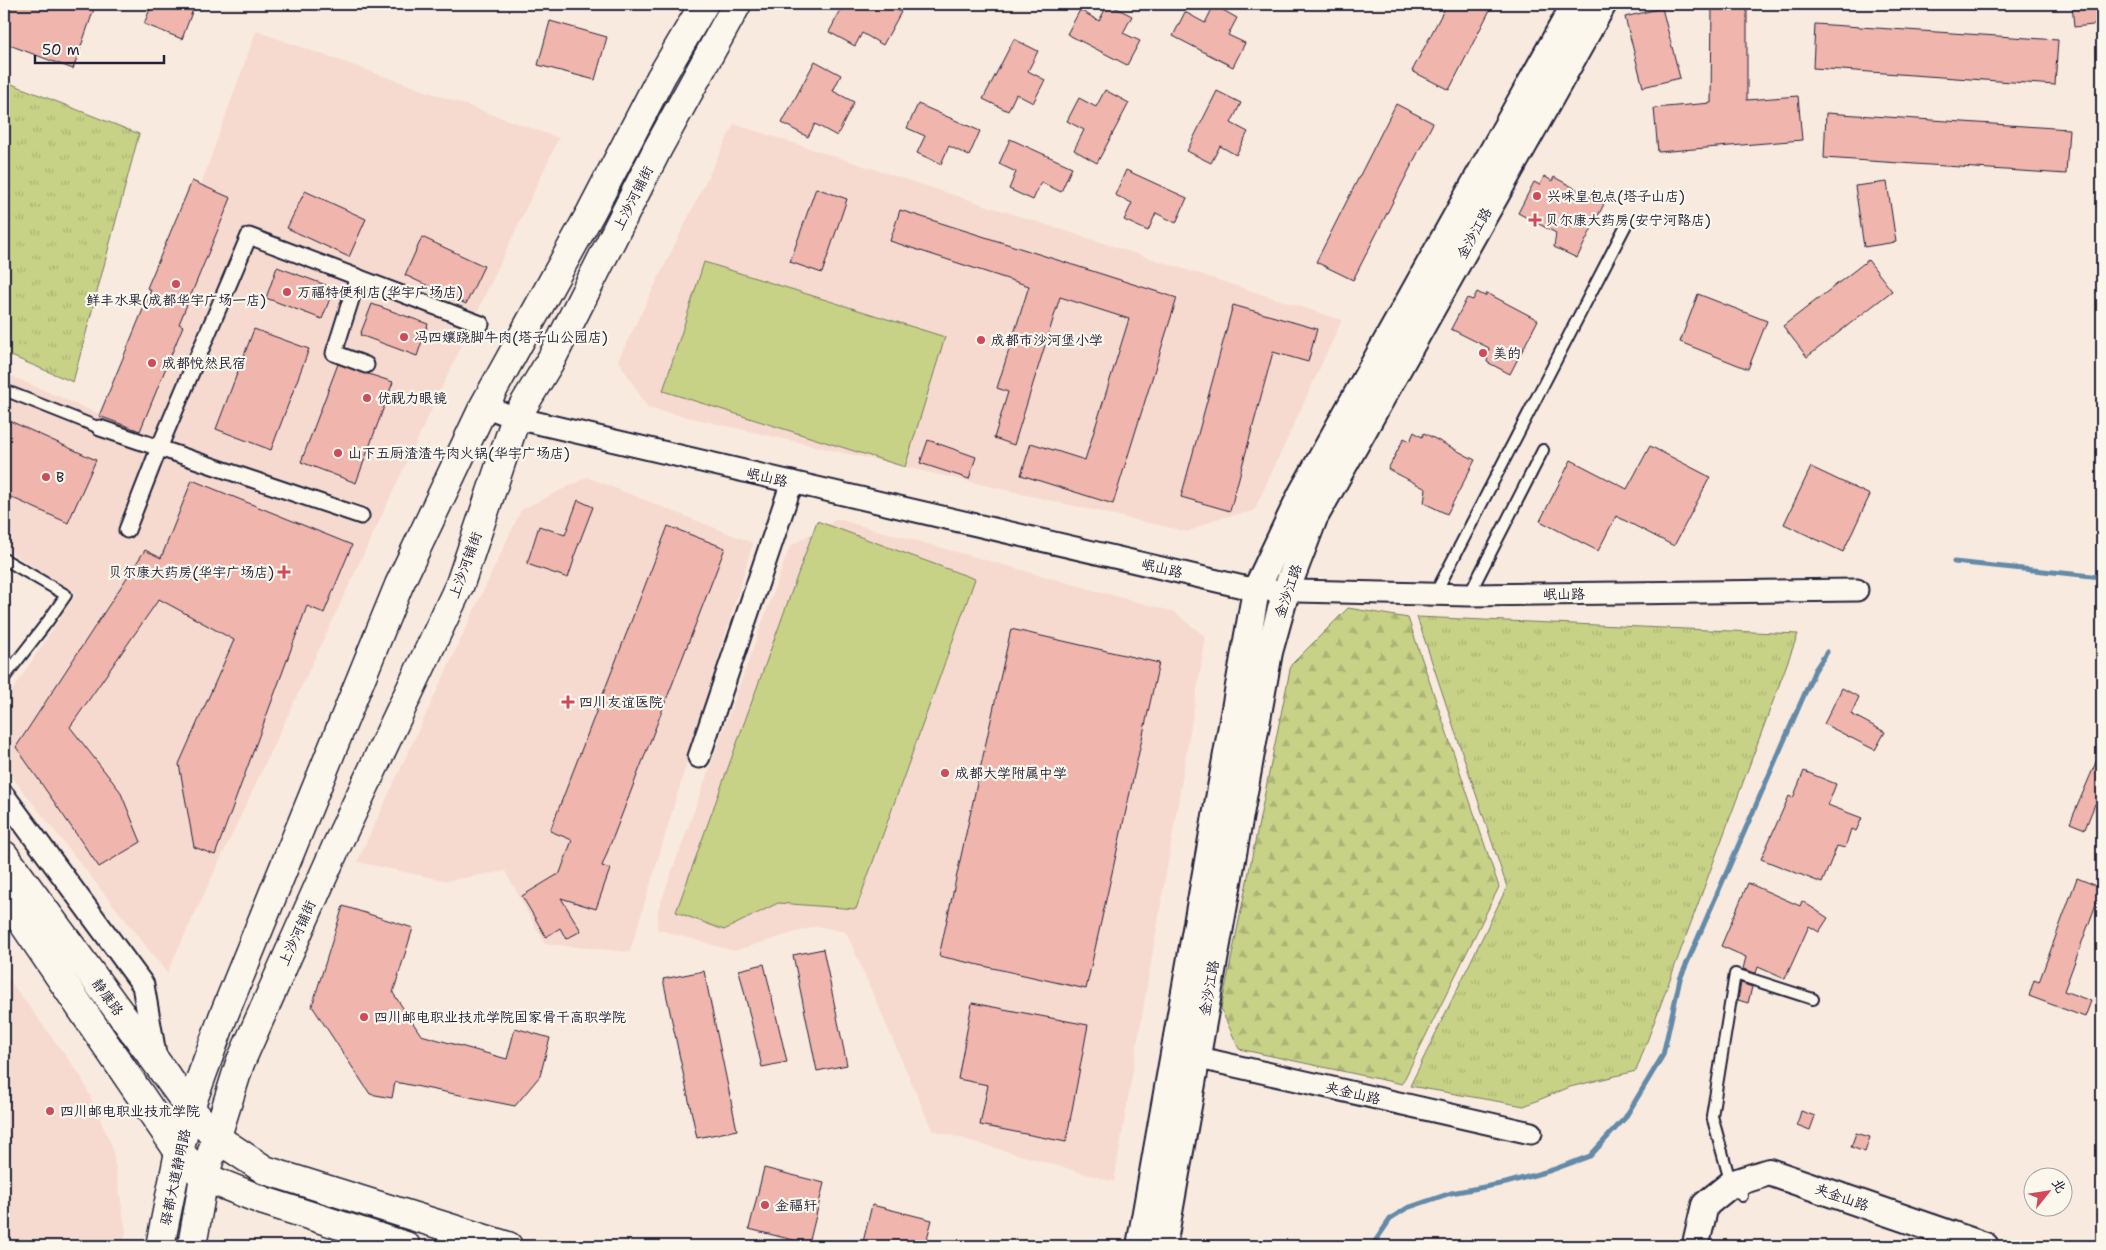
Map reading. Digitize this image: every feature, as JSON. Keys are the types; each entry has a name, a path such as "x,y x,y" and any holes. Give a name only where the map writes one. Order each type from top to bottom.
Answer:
{"main road":[{"path":"190,1108 223,1017 399,585 484,406 591,212 661,78 704,4"},
{"name":"上沙河铺街","path":"215,1137 244,1054 337,844 460,584 516,418 552,358 658,148 737,4"},
{"name":"静康路","path":"4,856 190,1108 215,1137 265,1170 508,1246"},
{"name":"静康路","path":"4,894 179,1152 204,1177"},
{"name":"驿都大道静明路","path":"160,1246 190,1108"},
{"name":"驿都大道静明路","path":"192,1246 204,1177 215,1137"},
{"path":"204,1177 264,1201 406,1246"}],"street":[{"path":"1185,1055 1256,590 1302,493 1575,4"},
{"name":"金沙江路","path":"1140,1246 1185,1055 1269,652 1286,591 1314,518 1603,4"},
{"path":"127,530 159,448 249,236 481,324"},
{"path":"358,277 334,353 366,365"},
{"name":"岷山路","path":"484,406 516,418 1256,590 1469,595 1857,590"},
{"path":"100,428 361,516"},
{"path":"699,757 792,482"},
{"path":"4,796 143,985 157,1063"},
{"name":"金沙江路","path":"1163,1246 1185,1055"},
{"name":"夹金山路","path":"1185,1055 1531,1133"},
{"name":"夹金山路","path":"1697,1246 1705,1205 1745,1188 1769,1172 1984,1246"},
{"path":"1712,1246 1721,1210 1745,1188"},
{"name":"夹金山路","path":"1745,1188 1940,1246"}],"lane":[{"path":"1435,594 1627,223"},
{"path":"4,390 100,428"},
{"path":"1469,595 1543,450"},
{"path":"4,559 66,595 4,678"},
{"path":"1745,1188 1712,1116 1736,974 1813,999"}],"shaded area":[{"path":"256,31 559,138 167,973 4,767 4,703 76,594 4,548 4,373 116,421"},
{"name":"成都市沙河堡小学","path":"734,124 1342,320 1254,511 1216,519 1188,532 648,408 618,360"},
{"name":"四川友谊医院","path":"587,477 753,543 630,952 545,944 505,871 447,881 357,862 521,510"},
{"name":"成都大学附属中学","path":"837,519 1174,612 1206,637 1114,1182 932,1130 846,932 817,926 734,951 657,929 658,910 790,546"},
{"name":"四川邮电职业技术学院","path":"4,973 81,1076 112,1146 126,1232 123,1246 4,1246"}],"green space":[{"path":"4,81 139,134 73,382 4,353"},
{"path":"704,262 945,337 905,467 663,391"},
{"path":"817,521 975,579 856,909 778,903 724,930 676,912"},
{"path":"1348,608 1408,618 1499,887 1402,1084 1239,1049 1221,1009 1291,665"},
{"path":"1417,617 1798,634 1636,1071 1570,1087 1524,1106 1410,1086 1507,887"}],"building":[{"path":"4,4 79,4 94,9 73,69 4,43"},
{"path":"152,4 195,4 182,39 144,24"},
{"path":"844,4 886,4 901,12 883,45 862,33 855,46 829,32"},
{"path":"1108,4 1132,16 1123,33 1140,41 1127,65 1067,34 1080,10 1099,21"},
{"path":"1447,4 1493,4 1449,90 1412,71"},
{"path":"1712,4 1747,4 1747,100 1798,96 1802,140 1658,152 1654,108 1711,103"},
{"path":"2072,4 2102,4 2102,24 2074,27"},
{"path":"1214,5 1237,18 1228,35 1245,43 1233,67 1173,36 1185,12 1205,23"},
{"path":"1662,8 1680,78 1643,87 1625,17"},
{"path":"550,21 607,37 595,80 538,65"},
{"path":"1815,24 2058,40 2055,85 1813,68"},
{"path":"1014,39 1038,51 1028,71 1045,80 1033,103 1016,94 1008,111 983,99"},
{"path":"815,61 841,75 833,91 854,102 837,136 815,124 808,137 782,123"},
{"path":"1105,90 1129,103 1097,163 1074,150 1084,130 1067,121 1079,98 1096,107"},
{"path":"1217,91 1241,103 1231,123 1248,132 1236,155 1220,146 1211,163 1187,151"},
{"path":"918,104 980,131 969,156 949,146 941,164 917,153 925,136 907,128"},
{"path":"1396,104 1433,123 1353,280 1316,262"},
{"path":"1826,113 2069,129 2066,174 1824,158"},
{"path":"1010,139 1072,167 1061,192 1041,182 1033,200 1009,189 1016,172 999,164"},
{"path":"1126,170 1187,198 1176,223 1156,213 1148,231 1124,220 1132,203 1115,195"},
{"path":"1544,176 1552,181 1554,177 1604,204 1577,258 1554,247 1556,233 1518,213 1534,182 1540,185"},
{"path":"192,181 231,198 179,324 183,326 140,431 99,416 151,290 147,288"},
{"path":"1887,182 1896,242 1864,247 1855,186"},
{"path":"816,188 847,199 822,273 790,262"},
{"path":"305,191 366,219 349,257 287,228"},
{"path":"900,210 1177,298 1113,504 1021,475 1031,443 1085,460 1129,319 1060,297 1014,445 994,438 1008,392 997,388 1029,286 890,241"},
{"path":"422,237 484,266 466,304 405,275"},
{"path":"1868,260 1892,291 1807,357 1783,326"},
{"path":"277,267 334,288 322,319 266,298"},
{"path":"1477,292 1485,296 1487,293 1538,320 1510,374 1487,362 1489,348 1451,329 1467,298 1473,300"},
{"path":"1698,294 1767,321 1748,369 1680,342"},
{"path":"372,304 428,324 417,356 360,335"},
{"path":"1233,305 1317,329 1308,362 1273,352 1230,511 1181,497"},
{"path":"254,329 309,349 271,450 216,429"},
{"path":"338,364 393,382 356,483 301,462"},
{"name":"B","path":"10,421 96,460 68,523 4,494 4,436"},
{"path":"1414,432 1422,437 1424,433 1475,460 1447,514 1424,503 1426,489 1388,469 1404,438 1410,441"},
{"path":"928,440 976,457 969,479 920,463"},
{"path":"1650,446 1710,477 1674,546 1616,516 1598,551 1540,521 1571,460 1627,489"},
{"path":"1811,467 1870,495 1843,552 1784,524"},
{"path":"192,480 352,545 324,613 307,606 215,855 194,847 179,764 234,640 159,599 70,727 120,791 141,842 99,867 16,747 145,550 161,558"},
{"path":"578,500 593,507 573,559 568,578 527,564 539,526 565,535"},
{"path":"668,526 725,548 602,866 610,869 596,909 561,898 581,931 566,939 560,928 546,937 522,896 560,873 572,840 550,831"},
{"path":"1011,629 1159,663 1086,989 939,956"},
{"path":"1842,688 1859,697 1851,714 1885,732 1875,750 1824,724"},
{"path":"2102,748 2102,808 2095,804 2085,829 2070,823"},
{"path":"1804,771 1836,784 1828,805 1862,818 1856,831 1851,829 1845,848 1837,846 1822,883 1761,859 1789,796 1793,798"},
{"path":"2077,878 2102,888 2064,991 2091,1001 2085,1017 2029,996 2034,980 2039,982"},
{"path":"1748,883 1800,906 1802,901 1828,918 1819,932 1809,926 1785,979 1758,967 1756,973 1743,969 1746,957 1721,946"},
{"name":"四川邮电职业技术学院国家骨干高职学院","path":"343,906 413,928 393,993 421,1035 507,1059 515,1028 550,1038 540,1076 515,1106 395,1082 392,1098 370,1094 312,1006"},
{"path":"823,949 847,1065 817,1071 793,955"},
{"path":"764,964 787,1062 762,1067 739,970"},
{"path":"704,971 737,1130 697,1138 663,979"},
{"path":"1741,983 1752,987 1748,1003 1738,1000"},
{"path":"972,1003 1088,1025 1066,1142 980,1125 988,1085 958,1079"},
{"path":"1801,1111 1815,1116 1810,1130 1797,1125"},
{"path":"1856,1133 1870,1137 1865,1152 1851,1147"},
{"path":"764,1168 824,1183 809,1244 749,1229"},
{"path":"872,1205 932,1220 925,1246 862,1246"}],"waterway":[{"path":"1954,562 2102,577"},
{"path":"1372,1246 1391,1218 1407,1208 1451,1193 1506,1183 1552,1170 1590,1156 1625,1118 1663,1055 1680,979 1815,670 1827,652"}],"place":[{"name":"兴味皇包点(塔子山店)","path":"1537,196"},
{"name":"贝尔康大药房(安宁河路店)","path":"1535,220"},
{"name":"鲜丰水果(成都华宇广场一店)","path":"176,284"},
{"name":"万福特便利店(华宇广场店)","path":"287,292"},
{"name":"冯四孃跷脚牛肉(塔子山公园店)","path":"404,337"},
{"name":"成都市沙河堡小学","path":"981,340"},
{"name":"美的","path":"1483,353"},
{"name":"成都悦然民宿","path":"152,363"},
{"name":"优视力眼镜","path":"367,398"},
{"name":"山下五厨渣渣牛肉火锅(华宇广场店)","path":"338,453"},
{"name":"B","path":"46,477"},
{"name":"贝尔康大药房(华宇广场店)","path":"284,572"},
{"name":"四川友谊医院","path":"568,702"},
{"name":"成都大学附属中学","path":"945,773"},
{"name":"四川邮电职业技术学院国家骨干高职学院","path":"364,1017"},
{"name":"四川邮电职业技术学院","path":"50,1111"},
{"name":"金福轩","path":"765,1205"}]}
